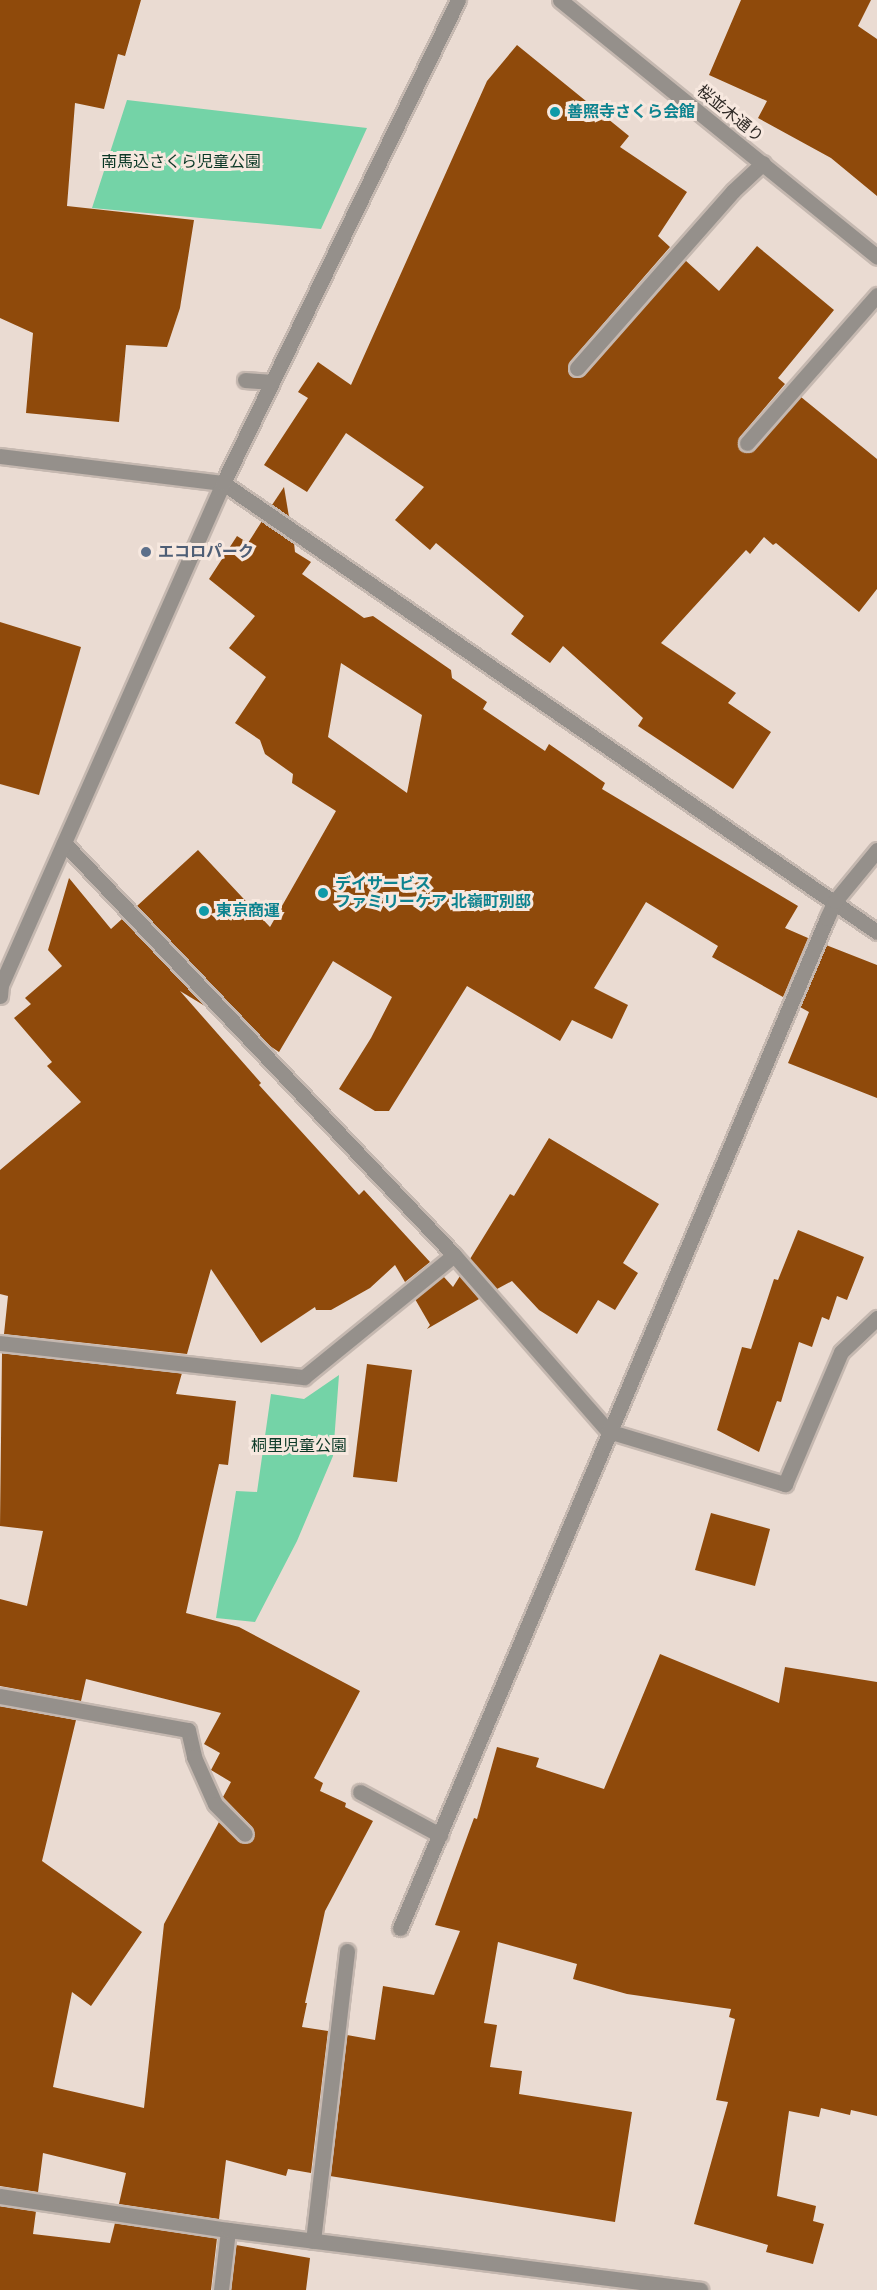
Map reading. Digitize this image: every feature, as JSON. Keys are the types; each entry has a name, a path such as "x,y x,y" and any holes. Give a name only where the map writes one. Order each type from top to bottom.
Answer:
{"street":[{"path":"0,989 223,483 458,0"},
{"name":"桜並木通り","path":"560,0 875,252"},
{"path":"577,368 733,192 763,162"},
{"path":"747,443 877,295"},
{"path":"245,380 272,382"},
{"path":"0,456 223,483 877,932"},
{"path":"64,843 454,1255 608,1431 785,1484 841,1352 877,1318"},
{"path":"400,1928 608,1431 835,901 877,850"},
{"path":"0,1343 304,1377 454,1255"},
{"path":"0,1696 188,1730 194,1757 215,1804 245,1834"},
{"path":"360,1792 440,1835"},
{"path":"313,2241 347,1951"},
{"path":"0,2196 228,2230 700,2290"},
{"path":"221,2290 228,2230"}],"green space":[{"name":"南馬込さくら児童公園","path":"127,100 367,128 321,229 92,208"},
{"name":"桐里児童公園","path":"339,1375 333,1456 297,1541 255,1622 216,1618 236,1491 257,1492 271,1394 304,1399"}],"building":[{"path":"0,0 141,0 125,56 118,54 104,109 75,103 67,206 194,220 180,308 167,347 126,345 119,422 26,413 33,333 0,318"},
{"path":"741,0 871,0 858,26 877,39 877,196 831,158 758,118 767,101 709,75"},
{"path":"517,45 629,136 620,147 687,192 658,236 670,247 570,362 568,371 571,376 580,377 584,374 685,260 719,291 757,246 834,310 778,378 785,384 740,437 738,446 745,452 754,450 801,397 877,459 877,589 859,612 776,543 773,545 764,537 750,554 746,550 661,643 736,693 728,703 771,732 733,789 638,726 643,718 563,646 550,663 511,634 524,616 436,543 430,550 395,520 424,487 346,433 307,492 264,465 308,398 298,392 318,362 351,385 487,81"},
{"path":"284,487 289,517 272,505"},
{"path":"262,521 294,543 295,552 311,562 302,574 364,618 373,616 451,670 452,678 487,702 483,709 545,751 549,744 605,783 602,789 798,906 785,928 808,938 783,997 712,957 718,946 646,902 594,988 628,1005 612,1039 572,1020 560,1041 467,986 389,1111 375,1111 339,1089 371,1038 392,997 333,961 279,1052 270,1046 137,906 198,850 270,927 336,811 292,783 293,774 265,754 260,740 235,723 266,677 229,648 255,616 209,579 237,536 248,543","holes":["341,663 422,715 407,793 328,737"]},
{"path":"0,622 81,647 39,795 0,784"},
{"path":"69,878 111,929 122,919 205,1006 180,991 261,1083 259,1085 359,1195 364,1190 430,1262 405,1282 395,1265 370,1288 331,1310 316,1310 315,1307 261,1343 211,1269 187,1354 4,1334 8,1296 0,1294 0,1170 81,1102 47,1066 52,1062 14,1018 31,1004 25,998 62,966 48,950"},
{"path":"826,945 877,965 877,1098 788,1063 809,1012 800,1007"},
{"path":"549,1138 659,1204 623,1263 638,1273 615,1310 598,1300 577,1334 539,1310 512,1281 497,1289 470,1259 510,1194 514,1196"},
{"path":"798,1230 864,1257 847,1300 837,1296 829,1320 822,1317 812,1347 799,1342 781,1402 777,1401 759,1452 717,1430 742,1347 751,1349 774,1279 778,1280"},
{"path":"443,1276 453,1287 460,1276 479,1299 427,1329 430,1325 415,1299"},
{"path":"2,1353 182,1373 176,1394 236,1401 228,1465 219,1464 186,1613 239,1627 360,1691 314,1778 323,1783 320,1791 346,1803 345,1807 373,1821 325,1911 305,2003 307,2003 302,2027 328,2031 311,2173 288,2169 286,2176 226,2160 219,2219 119,2204 126,2173 43,2153 38,2192 0,2186 0,1706 76,1720 42,1861 142,1932 91,2006 72,1992 53,2087 144,2108 164,1924 219,1822 242,1843 248,1843 254,1836 252,1827 223,1797 231,1782 211,1770 220,1753 204,1744 221,1713 86,1679 81,1701 0,1686 0,1599 27,1606 43,1531 0,1526"},
{"path":"367,1364 412,1370 397,1482 353,1477"},
{"path":"711,1513 770,1529 755,1586 695,1570"},
{"path":"660,1654 779,1703 785,1667 877,1682 877,2116 851,2110 850,2115 821,2108 819,2117 789,2111 777,2196 816,2206 813,2221 824,2224 813,2264 766,2252 768,2245 694,2224 728,2102 716,2100 735,2019 729,2017 731,2009 627,1994 573,1979 577,1964 498,1942 484,2023 497,2025 490,2067 522,2071 519,2094 632,2112 615,2222 330,2176 347,2035 375,2040 383,1986 434,1995 460,1931 435,1925 474,1818 477,1819 497,1747 539,1758 536,1767 604,1789"},
{"path":"0,2206 36,2211 33,2234 110,2243 115,2223 217,2238 211,2290 0,2290"},
{"path":"236,2245 310,2258 306,2290 231,2290"}],"place":[{"name":"善照寺さくら会館","path":"555,112"},
{"name":"エコロパーク","path":"146,552"},
{"name":"デイサービス ファミリーケア 北嶺町別邸","path":"323,893"},
{"name":"東京商運","path":"204,911"}]}
